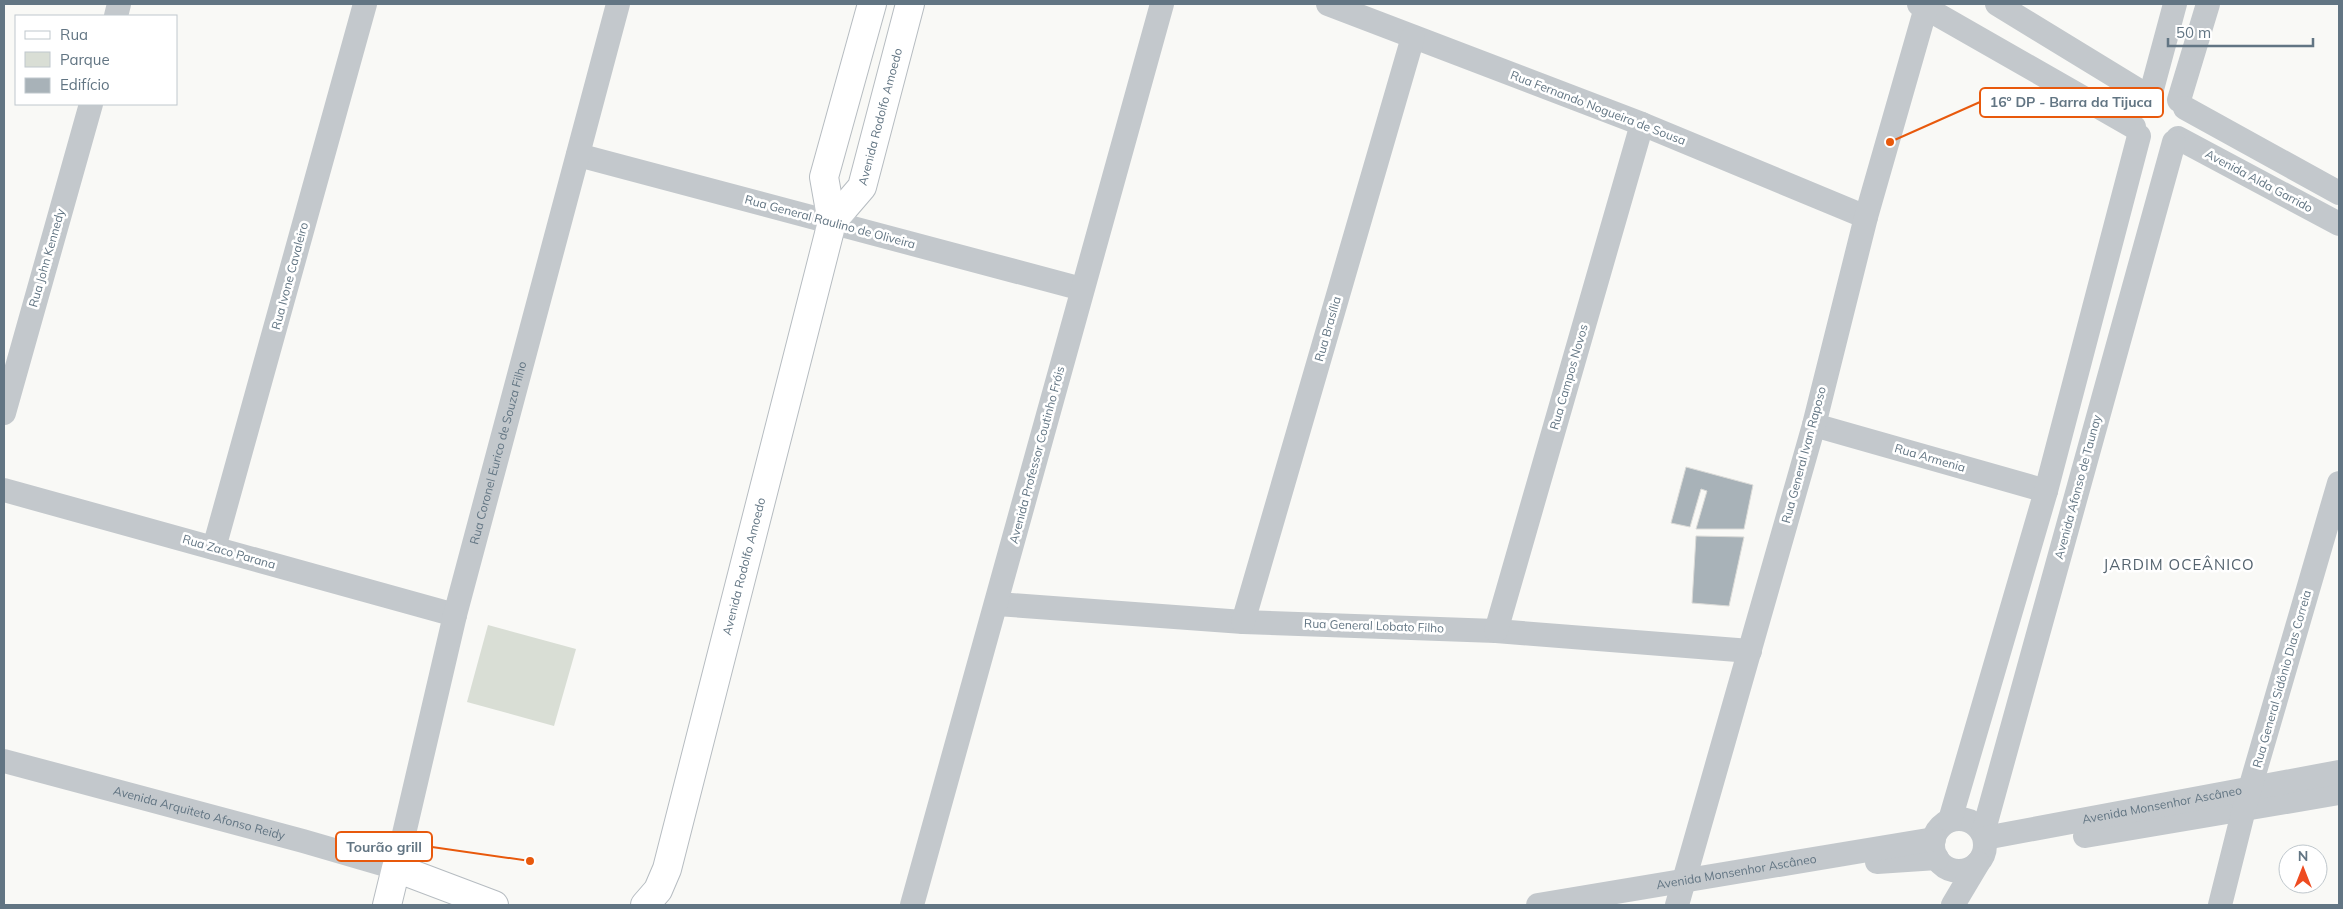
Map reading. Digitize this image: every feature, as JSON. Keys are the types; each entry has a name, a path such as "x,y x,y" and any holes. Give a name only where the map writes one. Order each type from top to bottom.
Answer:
{"street":[{"name":"Rua Ivone Cavaleiro","path":"214,548 365,4"},
{"name":"Rua Coronel Eurico de Souza Filho","path":"387,905 455,615 618,4"},
{"name":"Avenida Rodolfo Amoedo","path":"645,905 658,890 667,869 832,222 824,177 872,4"},
{"name":"Avenida Rodolfo Amoedo","path":"832,222 862,187 910,4"},
{"name":"Avenida Professor Coutinho Fróis","path":"912,905 1162,4"},
{"name":"Rua Fernando Nogueira de Sousa","path":"1328,4 1642,124 1866,217"},
{"path":"1997,4 2149,94 2161,92 2171,94 2182,104 2339,193"},
{"path":"1950,820 2046,491 2136,131 2134,109 2149,94 2175,4"},
{"path":"1924,5 2136,131 2146,142 2155,145 2176,140 2184,130 2187,119 2182,104 2208,4"},
{"name":"Rua General Ivan Raposo","path":"1680,894 1814,426 1866,217 1924,5"},
{"name":"Rua Brasília","path":"1243,622 1413,37"},
{"name":"Rua John Kennedy","path":"4,413 91,105"},
{"name":"Rua Campos Novos","path":"1496,631 1642,124"},
{"name":"Avenida Alda Garrido","path":"2176,140 2339,224"},
{"name":"Avenida Afonso de Taunay","path":"1953,905 1983,847 2176,140"},
{"name":"Rua General Raulino de Oliveira","path":"578,155 1082,289"},
{"name":"Rua Armenia","path":"1814,426 2046,491"},
{"name":"Rua General Sidônio Dias Correia","path":"2220,905 2247,799 2339,483"},
{"name":"Rua Zaco Parana","path":"4,490 455,615"},
{"name":"Rua General Lobato Filho","path":"997,604 1243,622 1496,631 1750,651"},
{"name":"Avenida Arquiteto Afonso Reidy","path":"4,761 303,841 396,868"},
{"name":"Avenida Monsenhor Ascâneo","path":"1983,847 2247,799 2339,772"},
{"name":"Avenida Monsenhor Ascâneo","path":"2247,799 2339,793"},
{"path":"1938,854 1962,871 1983,847 1977,825 1969,820 1960,818 1950,820 1937,831 1938,854 1946,905"},
{"name":"Avenida Monsenhor Ascâneo","path":"1626,905 1680,894 1881,861 1938,854"},
{"path":"396,868 480,904"},
{"name":"Avenida Monsenhor Ascâneo","path":"1538,905 1680,894"}],"green space":[{"path":"488,625 576,649 554,726 467,702"}],"building":[{"path":"1686,467 1753,485 1744,529 1696,529 1707,491 1701,489 1690,527 1671,523"},
{"path":"1696,536 1744,537 1729,606 1692,603"}],"place":[{"name":"16º DP - Barra da Tijuca","path":"1890,142"},
{"name":"Tourão grill","path":"530,861"}],"district":[{"name":"JARDIM OCEÂNICO","path":"2179,565"}]}
